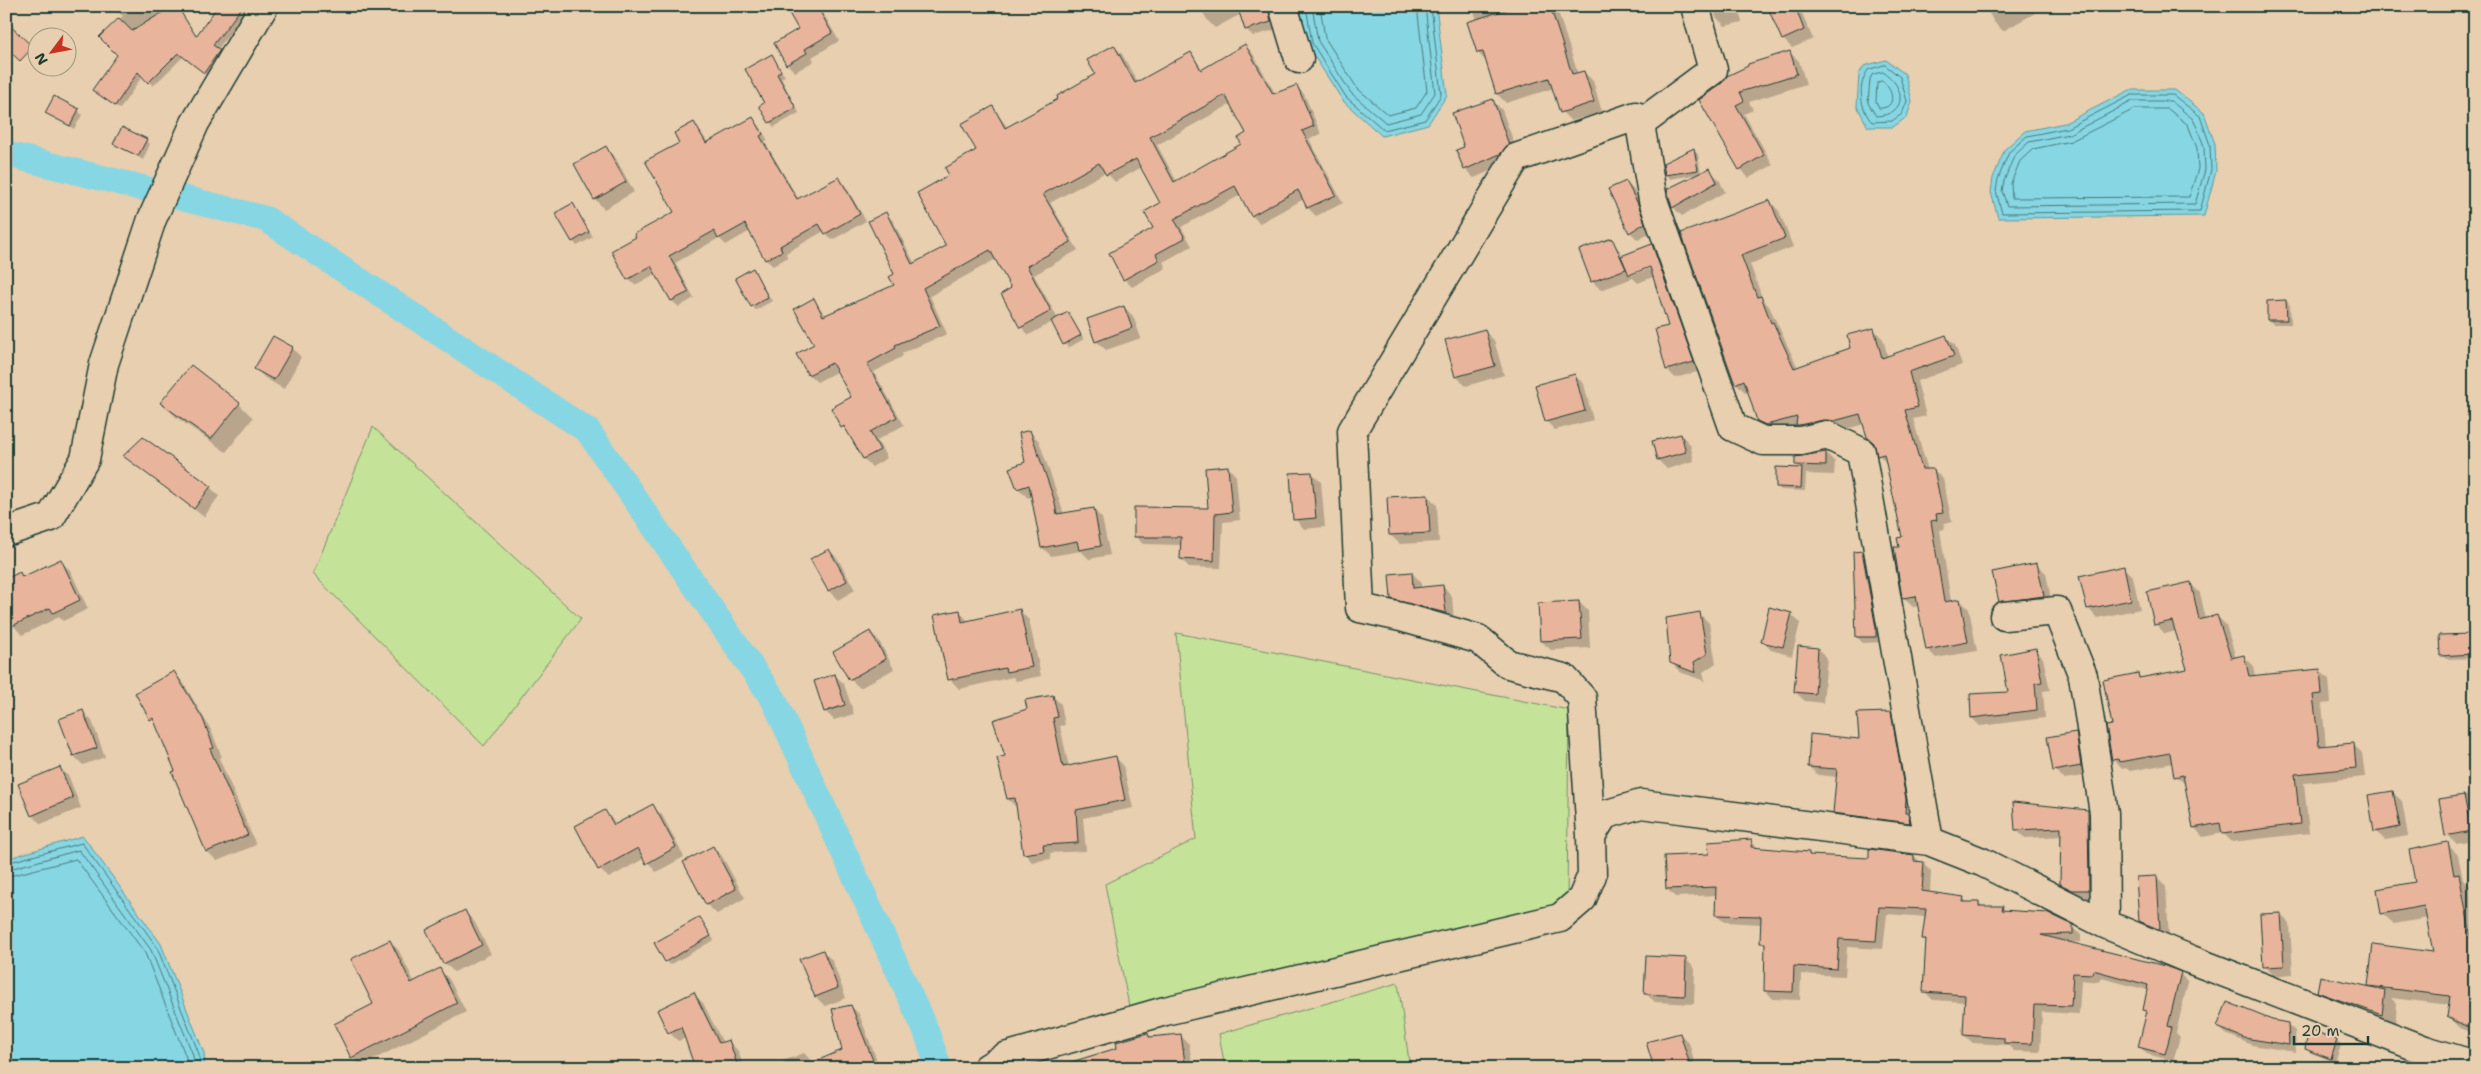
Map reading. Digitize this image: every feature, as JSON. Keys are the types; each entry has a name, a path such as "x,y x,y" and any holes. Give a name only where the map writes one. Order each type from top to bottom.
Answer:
{"street":[{"path":"6,532 51,518 85,459 104,364 152,219 195,123 264,6"},
{"path":"1284,6 1299,59"},
{"path":"1695,6 1713,70 1640,124 1652,200 1733,427 1763,441 1801,441 1827,435 1861,452 1929,841"},
{"path":"987,1068 1004,1057 1165,1011 1560,918 1582,899 1592,875 1582,698 1564,678 1508,664 1478,639 1402,617 1360,608 1352,431 1516,158 1636,116"},
{"path":"2004,616 2057,611 2083,676 2104,812 2105,924"},
{"path":"1591,836 1604,815 1641,804 1929,841 1982,862 2105,924 2189,960 2425,1050 2475,1066"}],"green space":[{"path":"373,427 581,619 484,746 313,574"},
{"path":"1176,633 1569,710 1567,901 1130,1011 1105,884 1196,839"},
{"path":"1398,983 1410,1068 1225,1068 1219,1034"}],"water":[{"path":"1300,6 1436,6 1447,95 1428,124 1382,136 1343,101 1307,45"},
{"path":"1886,60 1905,74 1912,101 1907,117 1893,127 1868,127 1857,106 1859,74 1864,66"},
{"path":"2130,90 2175,90 2204,113 2215,144 2216,171 2204,216 1998,218 1991,192 1993,178 2005,149 2025,131 2065,123"},
{"path":"83,836 161,944 204,1053 205,1068 6,1068 6,859"}],"building":[{"path":"173,6 177,6 196,36 218,6 243,6 213,45 220,50 204,73 178,53 148,83 138,72 115,106 92,90 117,55 99,37 119,18 132,31"},
{"path":"785,6 817,6 832,33 805,49 807,53 786,65 774,43 798,29"},
{"path":"1237,6 1268,6 1271,22 1245,30"},
{"path":"1518,6 1550,6 1572,74 1584,71 1594,102 1560,113 1549,78 1496,94 1483,52 1477,53 1467,22"},
{"path":"1767,6 1795,6 1804,30 1782,40"},
{"path":"6,22 28,42 28,52 20,61 6,48"},
{"path":"1245,44 1273,94 1297,85 1314,126 1302,131 1336,195 1307,208 1298,190 1251,216 1235,186 1174,219 1185,238 1156,254 1159,260 1123,280 1109,253 1153,228 1144,212 1160,203 1136,159 1106,175 1099,163 1043,194 1071,242 1027,266 1051,311 1020,328 1001,294 1011,288 990,250 923,288 940,326 895,345 896,348 867,364 897,417 870,432 880,450 863,459 844,426 841,428 831,408 851,397 832,363 808,375 796,354 814,344 794,309 814,298 823,316 894,285 889,277 894,274 868,221 886,212 912,264 946,246 917,193 949,175 945,168 976,150 961,124 993,106 1005,128 1058,99 1057,96 1095,74 1087,60 1114,45 1135,83 1191,52 1201,70","holes":["1225,95 1246,133 1238,138 1241,144 1174,182 1150,137"]},
{"path":"1790,51 1797,74 1740,92 1744,101 1736,105 1764,155 1739,170 1699,100 1722,83 1727,76 1748,66 1748,64"},
{"path":"772,54 781,71 777,74 796,108 769,123 759,106 764,103 745,69"},
{"path":"54,96 79,109 70,126 45,113"},
{"path":"1493,99 1509,145 1500,154 1464,170 1456,150 1464,147 1452,113"},
{"path":"753,117 763,134 760,136 797,199 839,177 860,214 825,234 819,224 780,246 782,251 765,260 745,224 718,239 714,231 669,256 689,292 671,301 651,266 627,280 611,251 636,237 634,234 674,212 645,161 679,143 674,133 694,122 706,143"},
{"path":"122,127 147,139 138,156 113,144"},
{"path":"606,146 626,182 594,200 574,164"},
{"path":"1694,148 1698,170 1665,175 1663,163"},
{"path":"1710,168 1717,182 1672,208 1667,189"},
{"path":"1626,181 1645,223 1629,233 1608,189"},
{"path":"1770,200 1785,238 1741,255 1757,297 1761,296 1771,323 1773,322 1794,368 1850,348 1847,335 1874,328 1882,358 1946,335 1954,356 1909,372 1918,407 1905,410 1922,469 1934,469 1943,513 1936,514 1937,520 1931,521 1944,602 1960,599 1968,642 1926,650 1916,596 1902,598 1894,547 1899,547 1897,538 1902,537 1884,454 1877,456 1874,443 1867,437 1860,414 1834,421 1823,420 1799,425 1796,425 1797,417 1766,425 1757,421 1744,380 1735,384 1681,233"},
{"path":"573,203 589,232 572,242 555,213"},
{"path":"1612,238 1626,269 1591,282 1579,250"},
{"path":"1652,244 1694,362 1666,370 1655,329 1668,326 1650,267 1629,275 1621,256"},
{"path":"753,268 768,297 751,307 735,278"},
{"path":"2286,300 2287,320 2267,320 2267,301"},
{"path":"1124,306 1132,328 1095,342 1087,319"},
{"path":"1068,312 1081,335 1063,345 1051,321"},
{"path":"1485,329 1495,366 1455,377 1445,340"},
{"path":"273,336 293,347 274,380 254,369"},
{"path":"191,365 240,403 211,439 160,403"},
{"path":"1575,374 1585,411 1545,422 1535,385"},
{"path":"1030,430 1054,499 1057,514 1094,508 1101,546 1079,550 1077,541 1041,548 1029,485 1017,489 1009,468 1025,462 1019,433"},
{"path":"1681,434 1686,452 1657,460 1652,441"},
{"path":"143,437 211,486 194,509 123,456"},
{"path":"1826,452 1826,466 1795,465 1795,457"},
{"path":"1228,466 1232,512 1215,514 1214,561 1180,559 1181,537 1134,537 1134,507 1208,508 1205,468"},
{"path":"1776,467 1802,468 1801,488 1776,487"},
{"path":"1312,472 1316,518 1293,520 1290,473"},
{"path":"1428,495 1430,533 1389,535 1387,497"},
{"path":"829,549 847,581 828,591 810,559"},
{"path":"1862,551 1876,637 1856,637 1853,552"},
{"path":"61,559 80,600 53,613 50,608 12,626 6,614 6,579 20,572 22,577"},
{"path":"2037,563 2044,596 1999,602 1992,572"},
{"path":"2124,566 2131,600 2087,609 2079,576"},
{"path":"1412,572 1413,588 1443,585 1446,613 1391,599 1389,574"},
{"path":"2191,582 2199,620 2217,615 2231,658 2244,655 2249,676 2320,669 2322,694 2313,695 2319,746 2354,743 2356,768 2295,774 2300,824 2222,834 2220,823 2193,828 2183,775 2174,777 2170,753 2119,762 2118,759 2112,760 2106,726 2112,725 2103,680 2138,673 2139,678 2187,669 2172,621 2154,625 2147,592"},
{"path":"1579,601 1582,639 1540,641 1538,603"},
{"path":"1769,607 1792,613 1783,647 1761,642"},
{"path":"1020,609 1032,667 1006,672 1005,668 948,680 934,615 960,610 962,622"},
{"path":"1700,612 1707,654 1694,662 1696,673 1670,663 1666,618"},
{"path":"870,631 886,659 849,680 833,652"},
{"path":"2472,634 2472,654 2440,656 2439,635"},
{"path":"1798,646 1818,648 1815,694 1794,692"},
{"path":"2036,648 2042,682 2035,683 2037,710 1971,718 1970,694 2008,692 2001,655"},
{"path":"174,671 203,719 214,748 210,749 248,835 206,852 172,772 175,771 153,718 150,720 135,693"},
{"path":"835,674 845,705 824,712 814,681"},
{"path":"1053,695 1058,717 1053,718 1063,767 1116,756 1125,800 1076,810 1078,843 1043,845 1044,851 1023,854 1015,798 1007,799 997,758 1005,756 993,720 1027,709 1025,700"},
{"path":"83,710 97,748 73,756 59,719"},
{"path":"1891,712 1906,799 1905,813 1908,813 1910,823 1833,813 1837,769 1808,767 1810,734 1859,739 1857,713"},
{"path":"2076,732 2081,766 2053,771 2047,737"},
{"path":"60,767 73,798 31,816 18,784"},
{"path":"2393,791 2400,827 2374,832 2368,795"},
{"path":"2464,795 2471,831 2445,836 2439,799"},
{"path":"2013,802 2088,810 2089,890 2072,890 2060,884 2061,828 2015,830"},
{"path":"653,804 676,847 646,864 638,848 598,870 575,826 605,810 614,825"},
{"path":"1752,839 1751,847 1809,852 1809,855 1869,858 1869,849 1914,855 1914,861 1924,862 1922,891 1964,897 1963,902 1979,902 1979,906 2003,906 2002,910 2048,913 2073,925 2073,934 2041,935 2165,966 2181,972 2168,1026 2172,1028 2165,1054 2138,1047 2147,1011 2143,1010 2148,985 2093,970 2092,974 2073,973 2071,1006 2034,1005 2032,1044 2004,1043 2004,1038 1963,1035 1965,995 1923,992 1926,939 1922,939 1926,909 1879,907 1876,941 1839,939 1837,969 1794,966 1793,992 1764,991 1765,943 1760,943 1761,916 1715,915 1716,887 1666,889 1664,856 1709,854 1708,842"},
{"path":"2448,842 2454,875 2459,874 2475,958 2475,1013 2472,1029 2447,1017 2450,996 2368,986 2373,944 2433,952 2424,906 2381,914 2377,889 2415,882 2409,850"},
{"path":"713,846 736,889 706,905 683,862"},
{"path":"2157,876 2160,929 2139,921 2136,877"},
{"path":"465,910 482,945 443,964 426,930"},
{"path":"2281,913 2284,966 2263,967 2260,914"},
{"path":"700,917 711,936 665,962 654,943"},
{"path":"390,940 411,983 440,968 457,1003 351,1058 334,1024 373,1004 351,959"},
{"path":"823,950 838,988 815,997 799,959"},
{"path":"1646,956 1686,958 1685,996 1644,994"},
{"path":"2320,976 2385,990 2382,1015 2317,992"},
{"path":"694,992 719,1043 729,1040 737,1064 725,1068 695,1068 681,1027 668,1033 657,1010"},
{"path":"2227,1002 2272,1020 2288,1023 2289,1045 2244,1038 2217,1027"},
{"path":"851,1005 876,1068 800,1068 842,1050 832,1009"},
{"path":"2309,1029 2337,1040 2331,1059 2305,1049"},
{"path":"1148,1033 1149,1037 1181,1034 1185,1063 1156,1068 1069,1068 1068,1063 1117,1048 1116,1042"},
{"path":"1680,1033 1691,1068 1654,1068 1646,1042"}],"waterway":[{"path":"6,154 266,219 588,431 774,700 926,1031 939,1068"}]}
